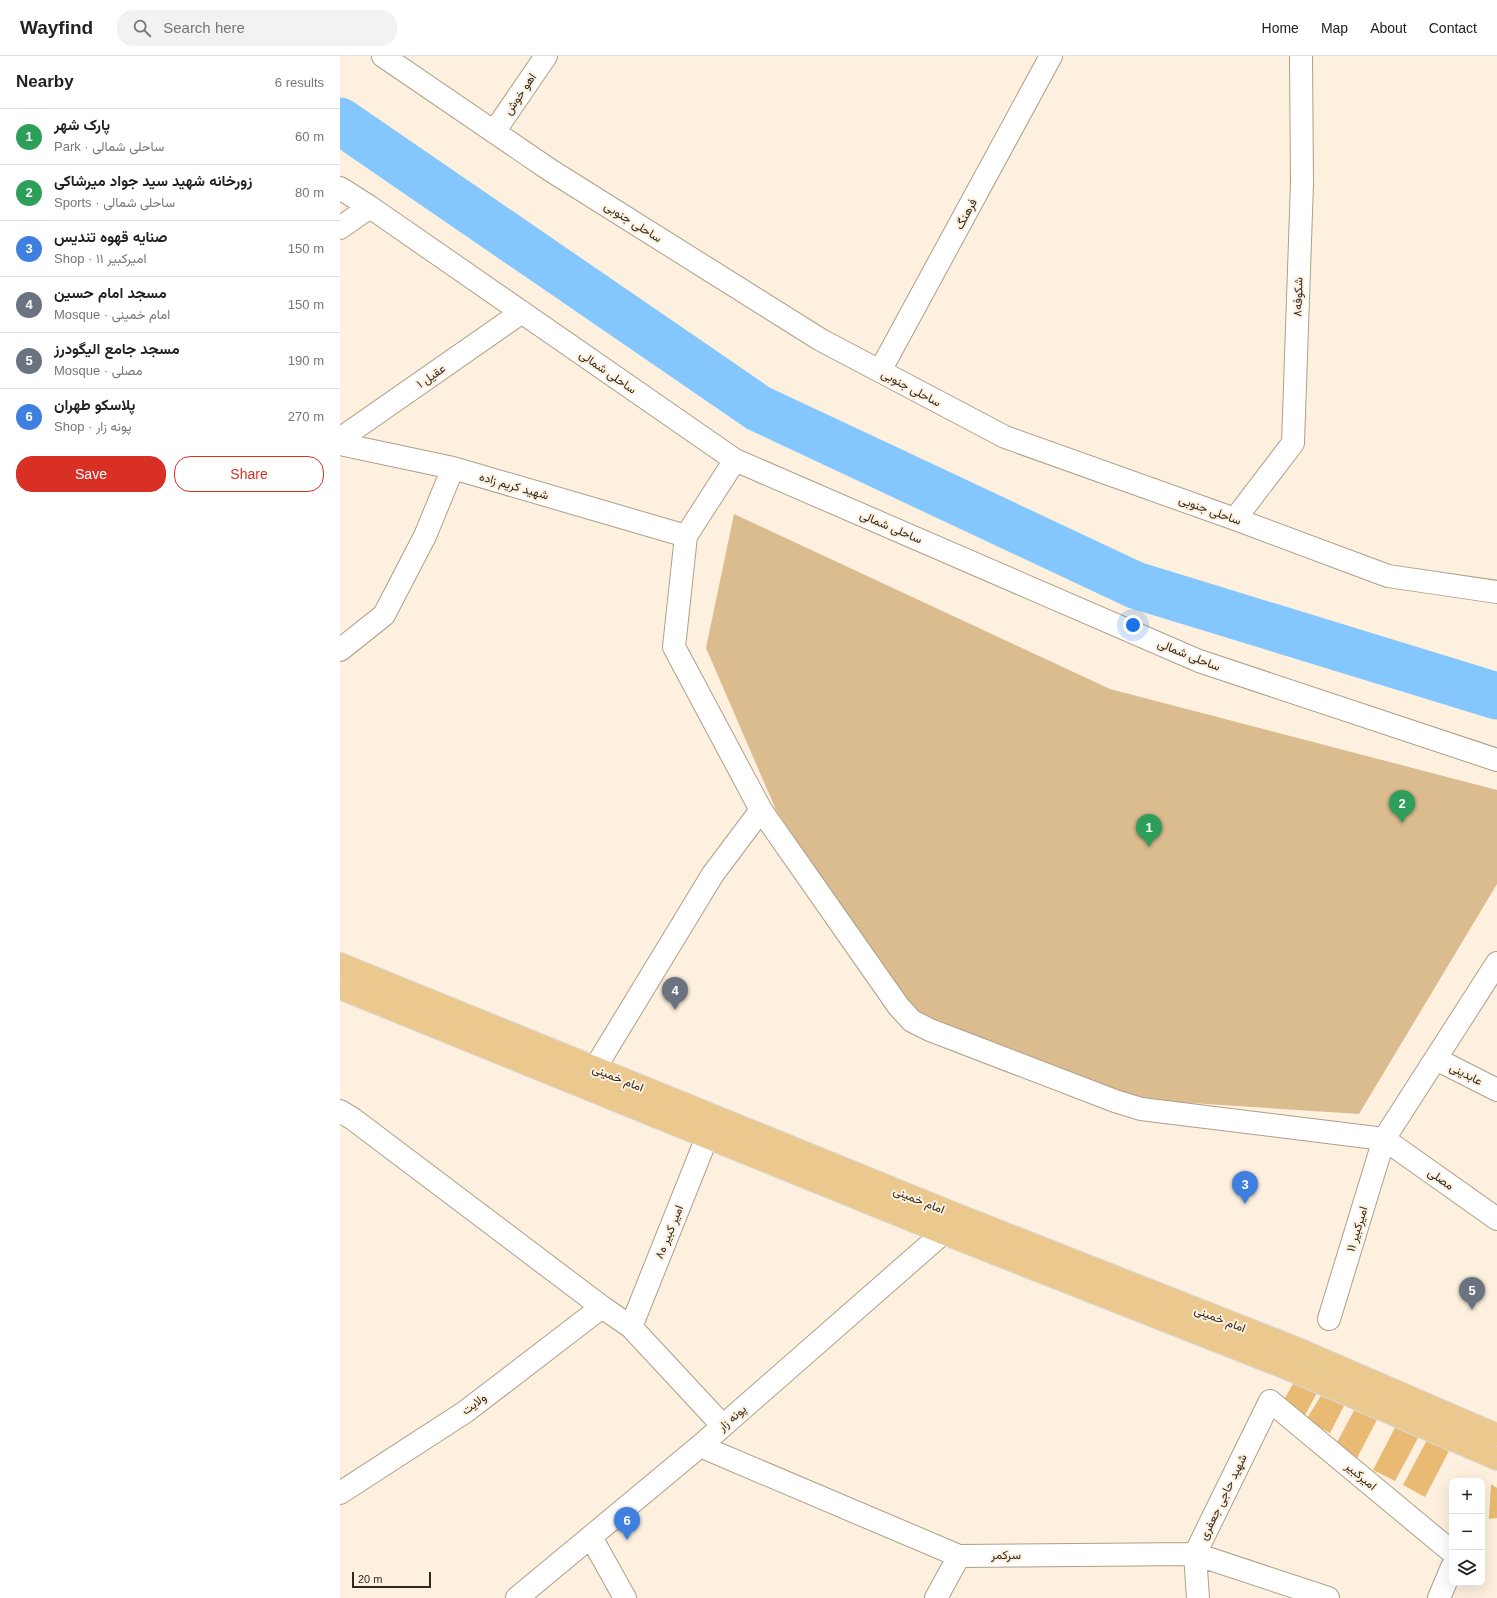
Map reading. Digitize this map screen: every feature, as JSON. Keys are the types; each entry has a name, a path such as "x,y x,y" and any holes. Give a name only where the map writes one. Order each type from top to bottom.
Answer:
{"main road":[{"name":"امام خمینی","path":"340,964 955,1214 1298,1349 1497,1435"},
{"name":"امام خمینی","path":"340,988 943,1233 1286,1368 1497,1459"}],"street":[{"name":"ساحلی جنوبی","path":"383,56 557,174 821,340 1005,437 1235,519 1388,576 1497,592"},
{"name":"اهو خوش","path":"494,132 546,56"},
{"name":"فرهنگ","path":"880,371 1051,56"},
{"name":"شکوفه۸","path":"1235,519 1293,443 1302,183 1301,56"},
{"name":"ساحلی شمالی","path":"340,188 370,207 735,460 1199,661 1497,760"},
{"path":"340,228 370,207"},
{"name":"عقیل ۱","path":"340,439 522,312"},
{"name":"شهید کریم زاده","path":"340,444 453,468 686,536"},
{"path":"735,460 686,536 674,647 761,810 899,1007 912,1021 945,1036 1115,1101 1141,1109 1384,1139"},
{"path":"340,650 384,615 425,536 453,468"},
{"path":"595,1068 713,874 761,810"},
{"name":"امیرکبیر ۱۱","path":"1329,1319 1384,1139 1497,963"},
{"name":"عابدینی","path":"1436,1059 1497,1090"},
{"path":"344,1120 631,1327 723,1426"},
{"name":"امیر کبیر ه۸","path":"631,1327 707,1137"},
{"name":"مصلی","path":"1384,1139 1497,1219"},
{"name":"پونه زار","path":"517,1598 700,1446 943,1233"},
{"name":"ولایت","path":"340,1493 465,1412 602,1307"},
{"name":"امیرکبیر","path":"1270,1401 1450,1550"},
{"name":"شهید حاجی جعفری","path":"1198,1598 1195,1554 1270,1401"},
{"name":"سرکمر","path":"700,1446 959,1556 1195,1554 1328,1598"},
{"path":"591,1537 625,1598"},
{"path":"936,1598 959,1556"},
{"path":"1439,1598 1449,1574"}],"shaded area":[{"path":"734,514 1110,689 1497,790 1497,884 1359,1114 1144,1100 916,1016 776,810 706,648"}],"building":[{"path":"1298,1375 1320,1387 1303,1419 1281,1405"},
{"path":"1325,1389 1347,1400 1330,1433 1306,1420"},
{"path":"1358,1403 1380,1414 1356,1460 1334,1448"},
{"path":"1397,1424 1419,1436 1395,1481 1373,1470"},
{"path":"1427,1440 1449,1451 1425,1497 1403,1485"},
{"path":"1491,1484 1497,1488 1497,1518 1489,1519"}],"waterway":[{"path":"340,121 758,408 1135,585 1497,696"}],"place":[{"name":"زورخانه شهید سید جواد میرشاکی","path":"1402,823"},
{"name":"پارک شهر","path":"1149,847"},
{"name":"مسجد امام حسین","path":"675,1010"},
{"name":"صنایه قهوه تندیس","path":"1245,1204"},
{"name":"مسجد جامع الیگودرز","path":"1472,1310"},
{"name":"پلاسکو طهران","path":"627,1540"}]}
